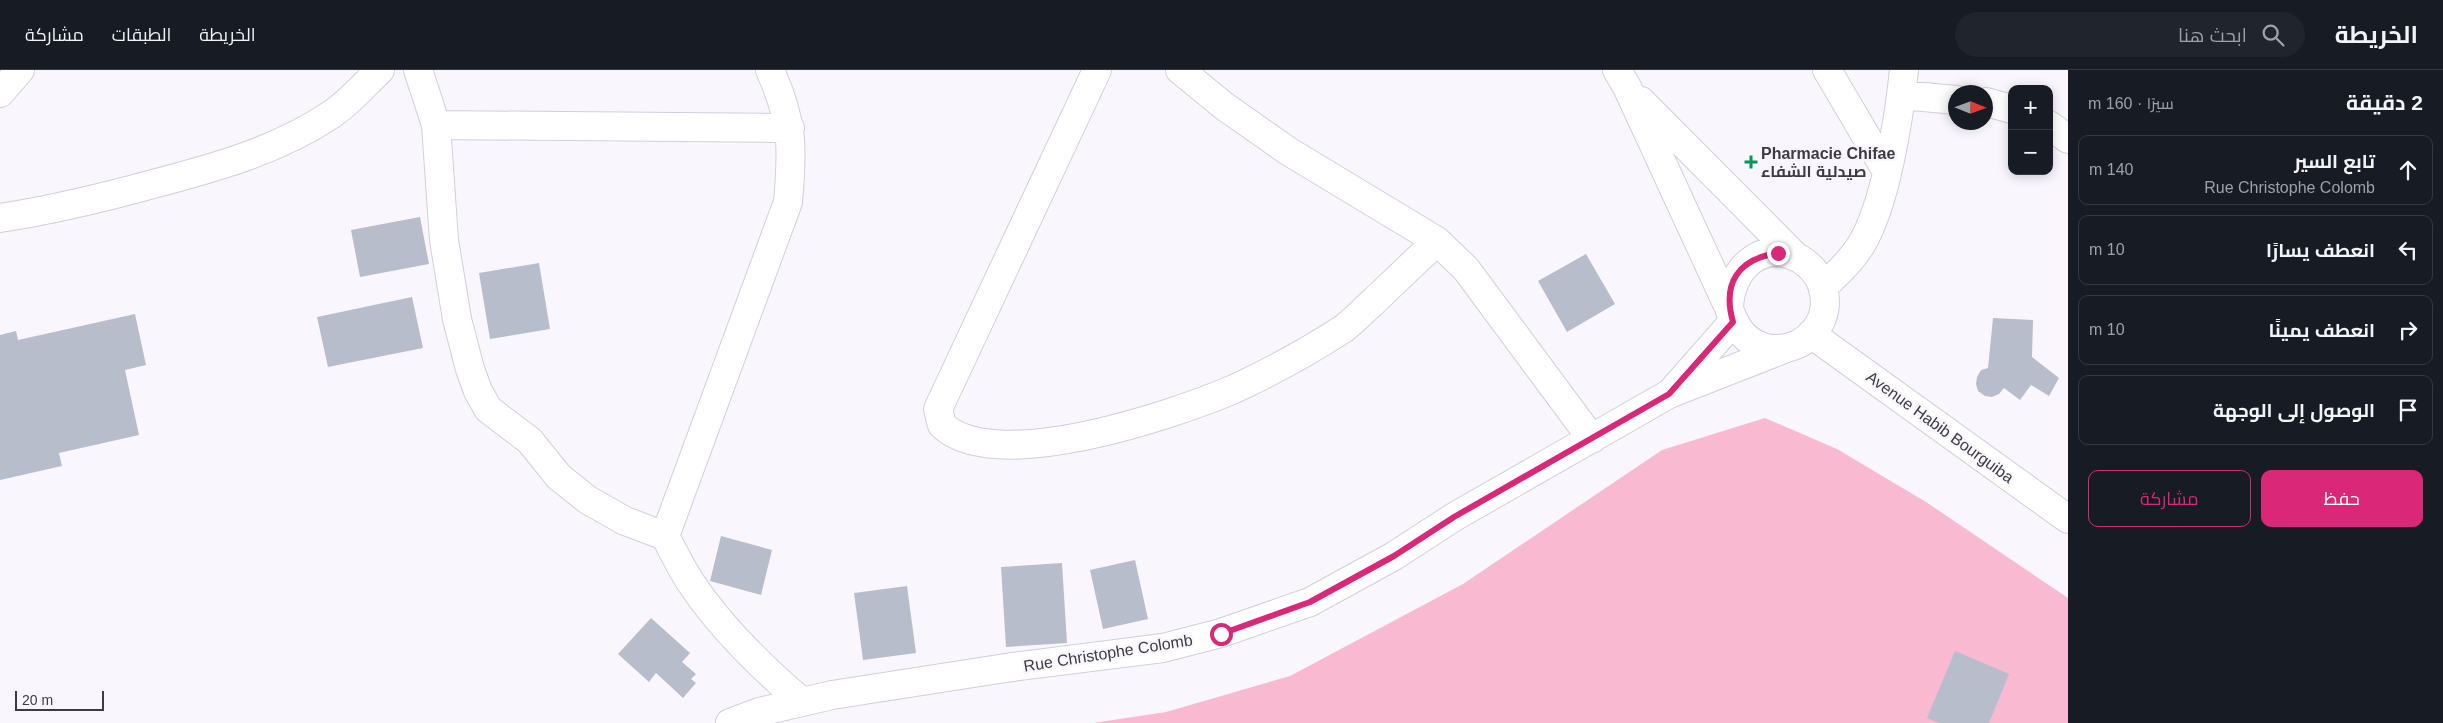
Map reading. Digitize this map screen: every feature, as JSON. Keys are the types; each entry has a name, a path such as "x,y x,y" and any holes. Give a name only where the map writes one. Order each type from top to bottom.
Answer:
{"street":[{"path":"0,93 20,70"},
{"path":"0,218 114,194 242,159 304,131 331,115 380,70"},
{"path":"418,70 436,125 446,249 457,319 470,369 478,391 488,409 530,440 559,477 588,500 625,521 665,536 691,583 723,624 756,662 801,701"},
{"path":"665,536 788,202 791,163 790,128 784,101 770,70"},
{"path":"1097,70 938,409 942,425 960,438 984,444 1012,445 1078,437 1155,419 1234,389 1283,364 1345,328 1437,241"},
{"path":"1180,70 1224,106 1288,151 1437,241 1466,269 1592,440"},
{"path":"1828,70 1886,170"},
{"path":"1622,79 1795,256 1812,268 1822,287 1825,300 1823,312 1819,324 1799,344 1784,349 1769,349 1754,344 1742,335 1622,79"},
{"path":"1822,287 1846,265 1861,244 1873,221 1886,170 1903,82 1948,97"},
{"path":"1993,104 2008,108"},
{"path":"436,125 790,128"},
{"path":"2053,128 2068,140"},
{"path":"1731,315 1729,291 1736,276 1747,263 1762,255 1778,253 1795,256"},
{"name":"Rue Christophe Colomb","path":"1669,394 1731,315"},
{"name":"Avenue Habib Bourguiba","path":"1811,334 2068,519"},
{"name":"Rue Christophe Colomb","path":"730,723 759,712 801,701 1012,667 1163,648 1221,634 1310,602 1394,556 1454,517 1592,440 1669,394 1784,349"}],"shaded area":[{"path":"1765,418 1837,449 1926,502 2068,598 2068,723 1093,723 1166,712 1290,676 1463,584 1662,450"}],"building":[{"path":"420,217 429,264 360,277 351,230"},
{"path":"1586,254 1615,304 1567,332 1538,281"},
{"path":"539,263 550,329 490,339 479,273"},
{"path":"412,297 423,348 328,367 317,317"},
{"path":"135,314 146,365 125,370 139,435 59,453 62,466 0,480 0,335 16,331 18,340"},
{"path":"1993,318 2033,320 2032,357 2059,378 2049,396 2031,385 2020,400 2004,388 1999,394 1992,397 1985,396 1978,391 1977,377 1981,370 1988,368"},
{"path":"721,536 772,550 761,595 710,581"},
{"path":"1135,560 1148,619 1103,629 1090,570"},
{"path":"1062,563 1067,643 1006,647 1001,567"},
{"path":"907,586 916,653 863,660 854,593"},
{"path":"651,618 690,653 682,662 696,674 691,679 696,683 683,698 656,673 649,682 618,654"},
{"path":"1955,651 2009,674 1989,723 1939,723 1927,718"}],"place":[{"name":"Pharmacie Chifae صيدلية الشفاء","path":"1751,162"}],"route":[{"path":"1221,634 1310,602 1394,556 1454,517 1592,440 1669,394 1733,322 1729,308 1729,291 1736,276 1747,263 1762,255 1778,253"}]}
